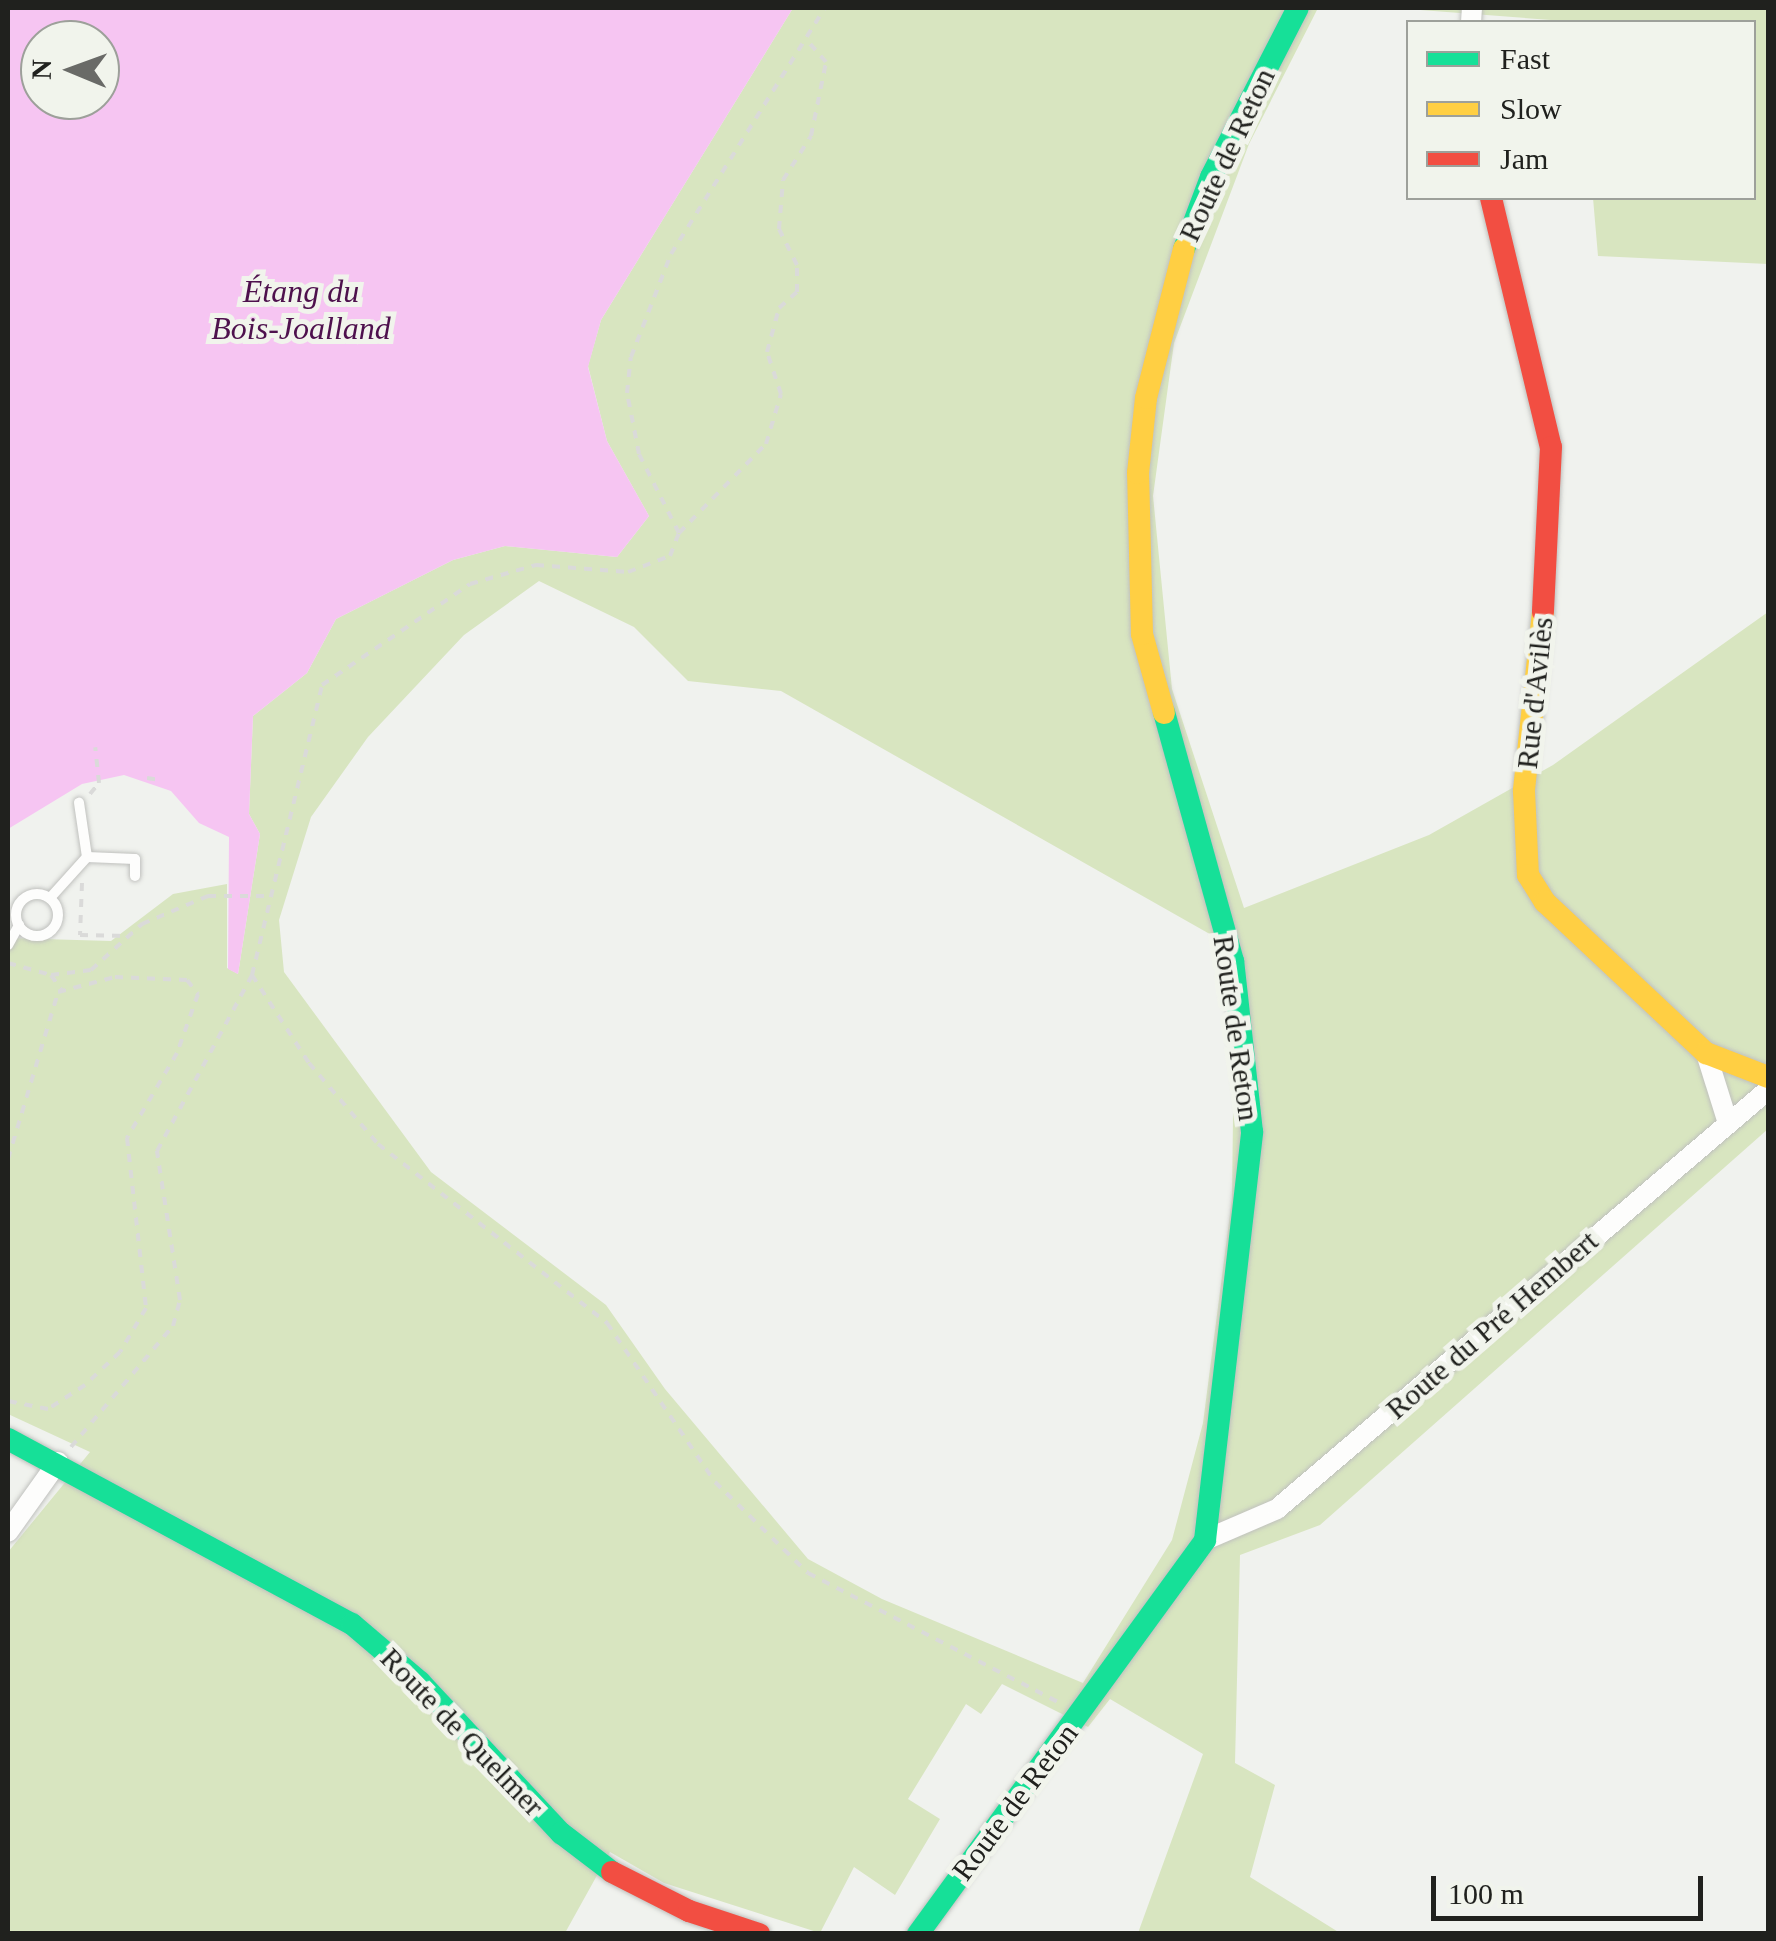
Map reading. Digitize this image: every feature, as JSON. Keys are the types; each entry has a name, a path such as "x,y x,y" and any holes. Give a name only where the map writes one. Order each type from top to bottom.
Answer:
{"street":[{"name":"Route de Reton","path":"918,1934 1205,1540 1252,1132 1232,961 1142,634 1138,473 1146,398 1173,278 1210,177 1298,8"},
{"name":"Rue d'Avilès","path":"1491,200 1551,447 1549,560 1524,792 1528,875 1546,902 1706,1052 1768,1077"},
{"path":"1706,1052 1728,1123"},
{"name":"Route du Pré Hembert","path":"1205,1540 1277,1509 1768,1090"},
{"name":"Route de Quelmer","path":"8,1439 58,1462 352,1624 420,1682 561,1833 614,1874 689,1911 758,1934"},
{"path":"8,1532 58,1462"}],"lane":[{"path":"79,803 85,861"},
{"path":"8,944 18,925 23,899 50,898 85,861 135,859 135,876"},
{"path":"18,925 35,936 54,929 58,909 50,898"}],"path":[{"path":"680,533 630,423 631,357 671,254 825,8"},
{"path":"58,1462 173,1326 180,1300 157,1150 252,975 322,685 470,584 536,564 628,572 670,556 680,533 766,444 781,394 768,352 779,308 798,292 797,265 779,229 784,180 811,136 826,62 806,39"},
{"path":"95,747 98,783"},
{"path":"147,778 160,780"},
{"path":"85,861 80,935 128,936"},
{"path":"8,962 51,975 90,970 142,924 222,896 269,896"},
{"path":"51,975 62,991"},
{"path":"252,975 309,1063 378,1144 606,1323 716,1482 808,1573 1081,1714"},
{"path":"8,1159 42,1028 62,991 116,977 187,980 198,994 177,1054 128,1138 146,1308 120,1352 86,1385 48,1409 8,1401"}],"green space":[{"path":"793,8 1318,8 1249,144 1174,343 1153,496 1172,689 1244,908 1429,835 1553,765 1768,612 1768,1129 1320,1525 1240,1555 1235,1763 1275,1785 1250,1877 1340,1933 1138,1933 1203,1754 1110,1699 1088,1727 1002,1684 981,1714 966,1704 908,1799 940,1819 895,1895 854,1867 820,1933 664,1883 610,1852 565,1933 8,1933 8,1552 90,1452 8,1414 8,938 111,941 173,894 227,884 227,968 238,974 260,834 249,814 253,716 307,673 336,619 453,560 505,546 617,557 649,516 607,441 588,366 601,320","holes":["539,581 634,627 688,681 781,691 1215,937 1234,1034 1232,1199 1203,1423 1172,1540 1083,1683 882,1599 808,1559 665,1389 606,1305 431,1172 284,972 279,920 311,817 368,737 464,635"]},
{"path":"1394,8 1768,8 1768,264 1598,256 1593,200 1756,200 1756,20 1552,20"}],"water":[{"name":"Étang du Bois-Joalland","path":"8,8 793,8 601,320 588,367 607,441 649,516 617,557 505,546 453,560 336,619 307,673 253,716 249,814 260,834 238,974 228,969 229,837 199,823 171,791 124,775 82,784 8,829"}],"traffic: fast":[{"path":"1184,249 1211,177 1298,8"},
{"path":"918,1934 1205,1540 1252,1132 1233,961 1164,713"},
{"path":"8,1439 352,1624 420,1682 561,1833 612,1872"}],"traffic: slow":[{"path":"1164,713 1142,634 1138,473 1146,398 1184,249"},
{"path":"1543,612 1524,791 1528,875 1545,902 1706,1053 1768,1077"}],"traffic: jam":[{"path":"1491,200 1551,447 1543,612"},
{"path":"612,1872 689,1911 759,1934"}]}
